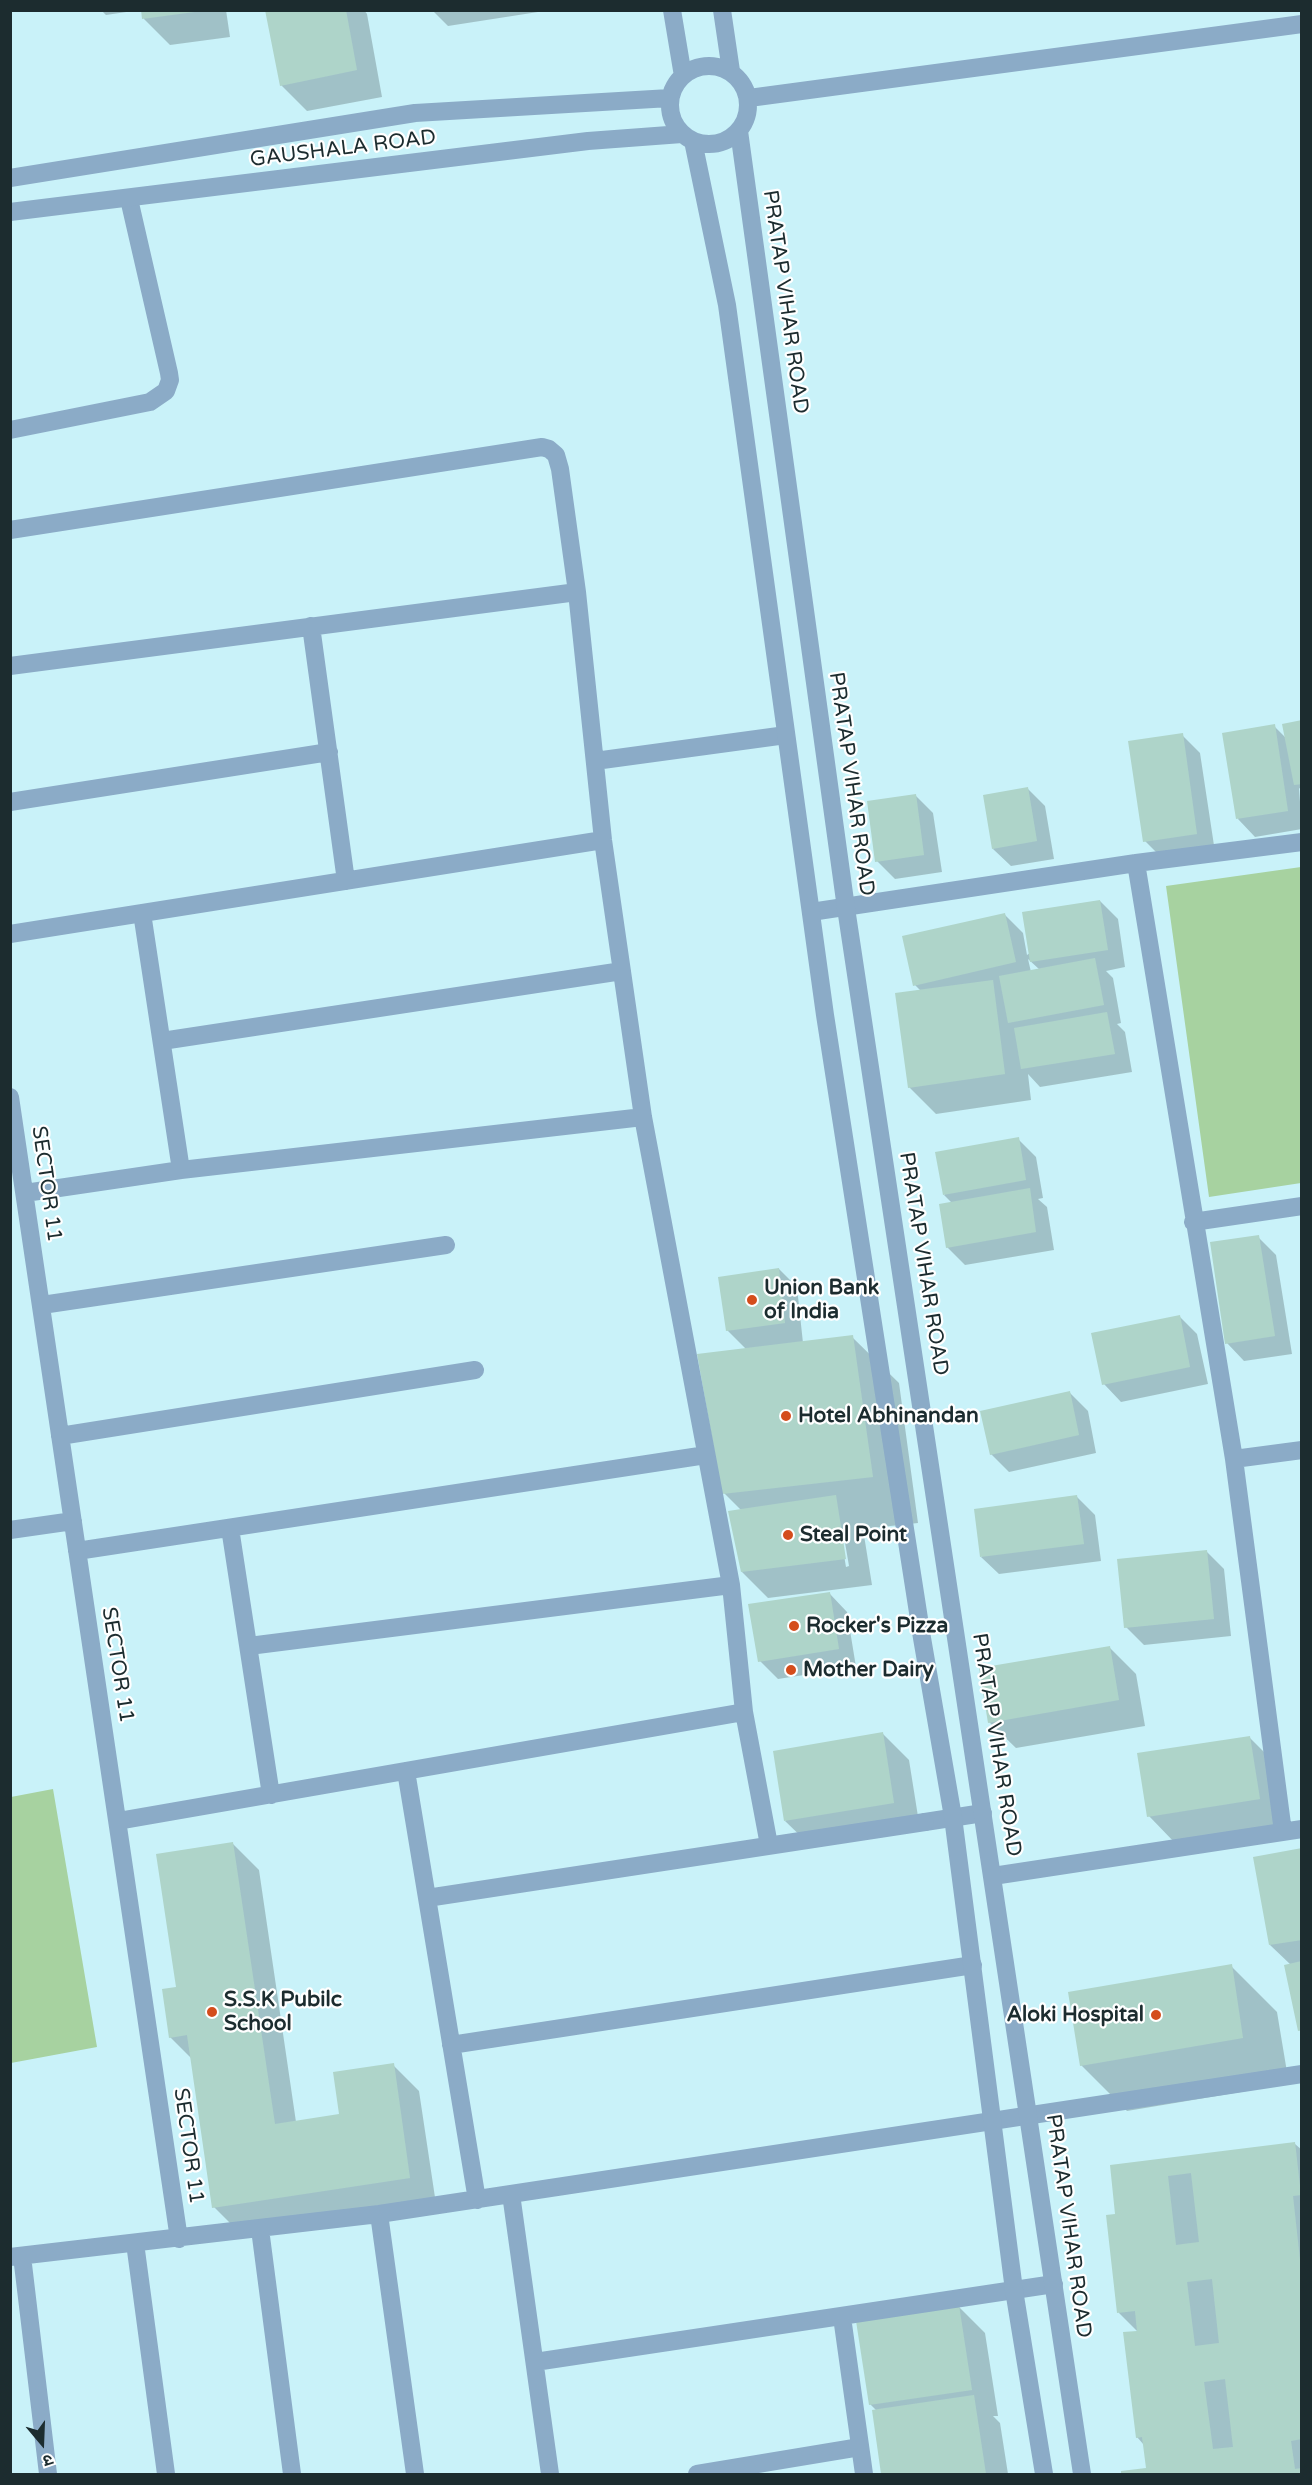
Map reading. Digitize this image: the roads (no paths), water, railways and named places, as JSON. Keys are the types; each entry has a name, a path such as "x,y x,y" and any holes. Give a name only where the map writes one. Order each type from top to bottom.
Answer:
{"street":[{"path":"672,10 682,76"},
{"path":"722,10 731,71"},
{"path":"739,131 730,139 719,143 706,144 688,138 674,124 670,111 670,98 674,86 682,76 706,65 719,66 731,71 742,83 749,98 1302,24"},
{"name":"GAUSHALA ROAD","path":"10,178 415,113 670,98"},
{"name":"PRATAP VIHAR ROAD","path":"749,98 746,121 739,131 846,908 1082,2475"},
{"path":"688,138 727,305 811,912 922,1638 953,1817 1014,2290 1044,2475"},
{"name":"GAUSHALA ROAD","path":"10,212 579,142 688,138"},
{"path":"10,430 150,402 166,391 170,380 169,373 129,199"},
{"path":"10,530 542,447 556,455 560,469 577,592 603,840 643,1118 731,1585 744,1712 769,1845"},
{"path":"10,666 577,592"},
{"path":"311,626 346,881"},
{"path":"595,761 786,735"},
{"path":"10,802 329,752"},
{"path":"10,934 603,840"},
{"path":"811,912 1136,863 1302,842"},
{"path":"1136,863 1193,1222 1234,1460 1283,1832"},
{"path":"142,913 181,1170"},
{"path":"162,1041 622,970"},
{"name":"SECTOR 11","path":"10,1097 179,2239"},
{"path":"25,1193 181,1170 643,1118"},
{"path":"1193,1222 1302,1206"},
{"path":"42,1305 446,1245"},
{"path":"60,1436 475,1370"},
{"path":"1234,1460 1302,1450"},
{"path":"77,1551 706,1455"},
{"path":"10,1530 73,1521"},
{"path":"230,1528 271,1795"},
{"path":"249,1646 731,1585"},
{"path":"118,1821 744,1712"},
{"path":"406,1771 477,2200"},
{"path":"427,1898 983,1812"},
{"path":"993,1876 1302,1829"},
{"path":"452,2045 973,1965"},
{"path":"48,2475 16,2257 379,2214 1302,2074"},
{"path":"511,2194 550,2475"},
{"path":"379,2214 415,2475"},
{"path":"260,2229 292,2475"},
{"path":"135,2244 166,2475"},
{"path":"535,2362 1054,2284"},
{"path":"842,2317 864,2475"},
{"path":"697,2475 860,2447"}],"place":[{"name":"Union Bank of India","path":"752,1300"},
{"name":"Hotel Abhinandan","path":"786,1416"},
{"name":"Steal Point","path":"788,1535"},
{"name":"Rocker's Pizza","path":"794,1626"},
{"name":"Mother Dairy","path":"791,1670"},
{"name":"S.S.K Pubilc School","path":"212,2012"},
{"name":"Aloki Hospital","path":"1156,2015"}]}
